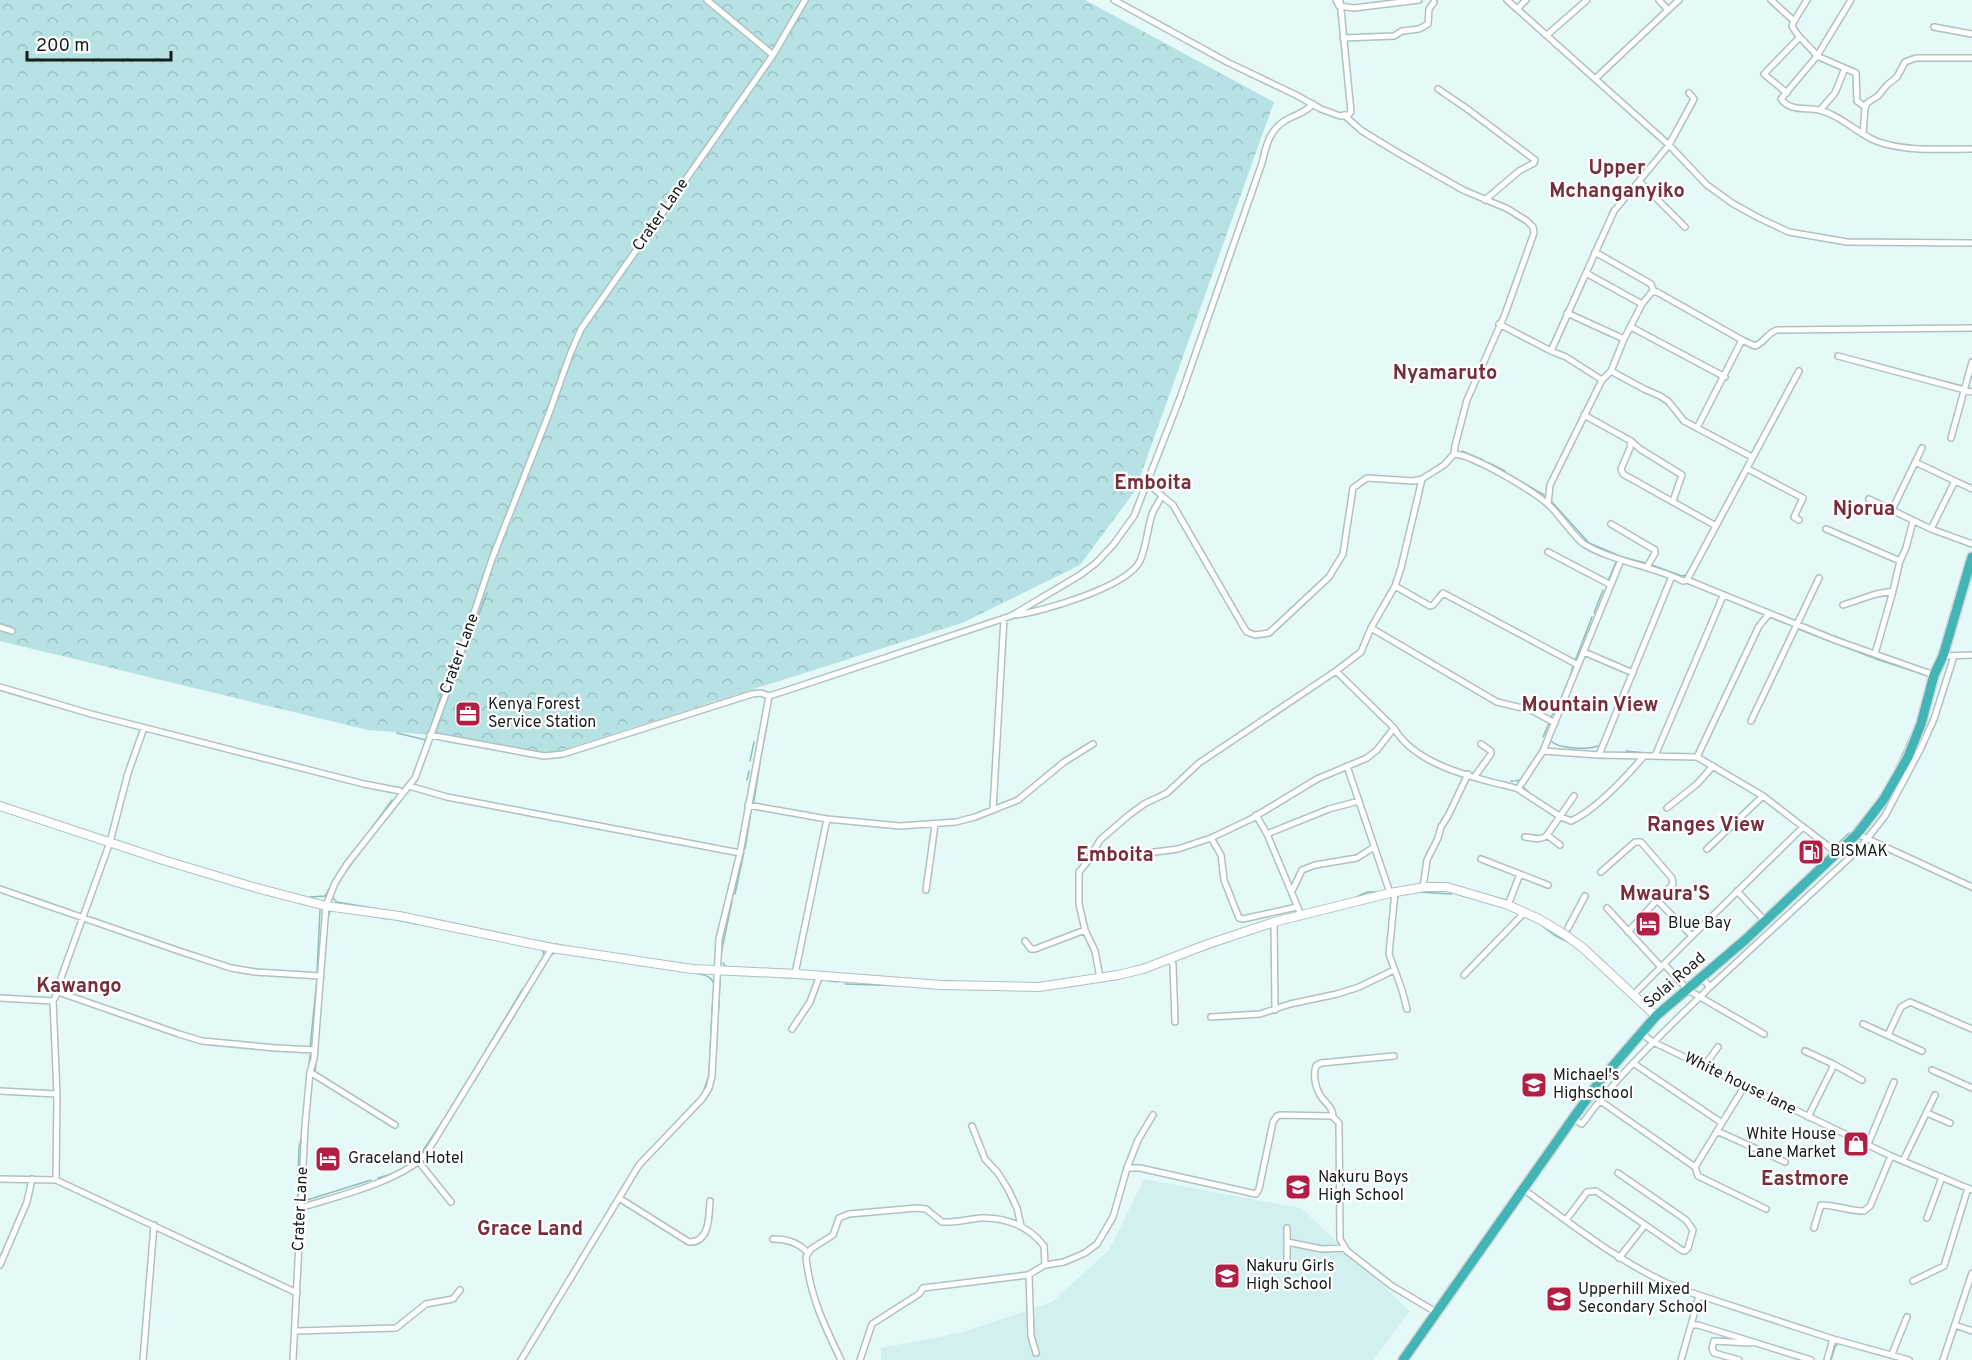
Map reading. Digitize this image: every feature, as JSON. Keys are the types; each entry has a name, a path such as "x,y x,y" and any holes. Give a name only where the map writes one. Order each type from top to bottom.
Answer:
{"highway":[{"name":"Solai Road","path":"1403,1360 1599,1082 1656,1016 1702,978 1837,853 1862,836 1908,757 1921,724 1934,675 1949,656 1972,557"}],"street":[{"path":"707,0 773,55"},
{"name":"Crater Lane","path":"293,1360 300,1208 326,906 346,864 415,778 457,664 492,559 581,329 773,55 805,0"},
{"path":"1114,0 1227,62 1333,114 1344,115 1351,112 1338,2 1354,8 1419,0"},
{"path":"1128,8 1133,0"},
{"path":"1507,0 1669,145 1707,185 1759,218 1789,232 1847,242 1972,243"},
{"path":"1518,8 1526,0"},
{"path":"1547,35 1587,0"},
{"path":"1659,0 1668,10"},
{"path":"1595,79 1679,0"},
{"path":"1771,0 1794,21"},
{"path":"1807,0 1794,21 1793,29 1817,56 1856,73 1857,100 1865,107"},
{"path":"1851,0 1817,56 1781,99 1791,107 1820,110 1881,143 1905,148 1972,149"},
{"path":"1343,38 1394,36 1402,31 1419,29 1428,24 1429,9 1433,1"},
{"path":"1934,27 1972,34"},
{"path":"1787,93 1764,74 1799,38"},
{"path":"1863,134 1867,103 1878,96 1897,77 1902,64 1910,59 1972,58"},
{"path":"1820,110 1835,93 1845,68"},
{"path":"1438,89 1535,160 1485,200"},
{"path":"1551,351 1614,211 1669,145 1694,99 1689,93"},
{"path":"1011,616 1096,563 1113,545 1134,516 1210,314 1262,163 1267,142 1280,125 1307,111 1313,104"},
{"path":"1148,483 1173,505 1243,626 1248,632 1262,635 1276,628 1310,597 1329,577 1341,559 1353,488 1367,478 1413,481 1422,479 1444,465 1454,454 1467,400 1505,314 1534,233 1533,227 1508,209 1463,190 1400,154 1362,131 1344,115"},
{"path":"1639,181 1685,227"},
{"path":"1595,252 1651,284 1654,292 1742,340 1758,345 1767,335 1777,330 1972,328"},
{"path":"1586,273 1642,304"},
{"path":"1548,504 1550,484 1584,415 1602,380 1611,371 1642,304 1654,292"},
{"path":"1568,313 1624,339"},
{"path":"1500,324 1566,357 1602,380"},
{"path":"1631,327 1725,377"},
{"path":"1697,428 1742,340"},
{"path":"1838,356 1972,392"},
{"path":"1951,438 1972,362"},
{"path":"1611,371 1668,401 1684,421 1752,457"},
{"path":"1687,580 1799,371"},
{"path":"1584,415 1631,441 1682,475 1673,501"},
{"path":"1631,441 1621,469 1623,474 1716,526"},
{"path":"1892,510 1922,448"},
{"path":"1454,454 1486,464 1548,504 1585,544 1621,560 1683,581 1687,580 1797,625 1934,675"},
{"path":"1915,462 1972,489"},
{"path":"1748,469 1803,498 1794,517 1799,520"},
{"path":"1100,978 1095,951 1085,930 1079,904 1079,872 1091,857 1100,840 1129,815 1144,804 1167,793 1199,763 1361,652 1371,628 1395,586 1422,479"},
{"path":"1931,529 1956,480"},
{"path":"430,735 553,756 752,694 769,696 1004,618 1043,609 1115,582 1132,572 1139,561 1153,513 1162,496"},
{"path":"1869,500 1931,529 1972,544"},
{"path":"1875,654 1913,521"},
{"path":"1611,524 1655,550 1647,567"},
{"path":"1826,530 1900,561"},
{"path":"1548,552 1611,585"},
{"path":"1518,789 1543,751 1621,560"},
{"path":"1599,755 1672,576"},
{"path":"1751,721 1819,578"},
{"path":"1395,586 1430,606 1443,593 1578,665"},
{"path":"1843,605 1893,591"},
{"path":"1655,756 1723,596"},
{"path":"1697,757 1759,626 1769,614"},
{"path":"993,809 1004,618"},
{"path":"0,627 12,631"},
{"path":"1371,628 1497,702 1531,710 1555,723"},
{"path":"1584,652 1634,673"},
{"path":"1572,1119 1582,1124 1599,1100 1653,1042 1859,849 1862,836 1885,816 1920,750 1934,719 1949,656 1972,655"},
{"path":"1336,671 1426,760 1518,789 1571,821 1604,797 1644,756"},
{"path":"0,687 144,728 403,793"},
{"path":"521,1360 639,1165 702,1099 709,1088 712,1077 719,939 740,853 769,696"},
{"path":"56,1180 57,1094 52,1001 58,992 110,842 128,773 144,728"},
{"path":"1091,857 1101,859 1178,849 1211,838 1317,779 1367,758 1377,750 1394,728"},
{"path":"748,805 826,819 900,826 935,825 975,817 1018,800 1064,762 1093,744"},
{"path":"1476,776 1491,754 1491,751 1481,744"},
{"path":"1543,751 1599,755 1697,757 1763,796 1837,853"},
{"path":"1347,766 1374,847 1393,892 1389,954 1407,1009"},
{"path":"1667,808 1686,794 1713,766"},
{"path":"1423,887 1427,860 1468,774"},
{"path":"409,786 447,797 740,853"},
{"path":"1525,837 1545,837 1574,796"},
{"path":"1707,849 1763,796"},
{"path":"1267,834 1329,809 1359,801"},
{"path":"0,806 253,888 326,906 399,916 552,948 692,969 820,975 941,985 1038,987 1100,978 1143,969 1274,922 1393,892 1423,887 1447,887 1508,905 1564,934 1583,948 1656,1016"},
{"path":"1256,815 1267,834 1301,915"},
{"path":"795,974 826,819"},
{"path":"926,890 935,825"},
{"path":"1634,994 1803,827"},
{"path":"1547,835 1560,846"},
{"path":"1862,836 1972,888"},
{"path":"1211,838 1221,855 1224,880 1239,918 1297,907"},
{"path":"1601,872 1638,841 1672,878 1673,884 1628,932"},
{"path":"1292,891 1302,870 1315,865 1357,858 1374,847"},
{"path":"1481,859 1548,885"},
{"path":"1508,905 1520,874"},
{"path":"0,889 231,968 263,973 321,976"},
{"path":"1737,891 1765,921"},
{"path":"1568,928 1585,896"},
{"path":"1657,900 1692,936"},
{"path":"1607,908 1628,932 1688,990 1764,1034"},
{"path":"1464,975 1525,912"},
{"path":"1274,922 1275,1010"},
{"path":"1025,941 1031,949 1035,950 1085,930"},
{"path":"300,1208 371,1185 411,1168 419,1162 552,948"},
{"path":"1169,959 1173,964 1175,1022"},
{"path":"1211,1017 1260,1014 1359,987 1394,970"},
{"path":"792,1029 810,1002 820,975"},
{"path":"1702,978 1710,987"},
{"path":"58,992 202,1041 266,1048 315,1050"},
{"path":"0,998 52,1001"},
{"path":"1888,1035 1901,1007 1910,1002 1972,1029"},
{"path":"1863,1024 1922,1051"},
{"name":"White house lane","path":"1642,1034 1653,1042 1744,1087 1891,1156 1970,1189"},
{"path":"1704,1066 1718,1047"},
{"path":"1805,1051 1862,1080"},
{"path":"1394,1056 1321,1063 1316,1066 1314,1073 1319,1094 1331,1106 1333,1116 1340,1123 1340,1239 1345,1248 1392,1286 1437,1313"},
{"path":"1632,1064 1722,1123"},
{"path":"1808,1117 1833,1064"},
{"path":"1932,1070 1972,1088"},
{"path":"310,1072 395,1125"},
{"path":"1868,1144 1894,1082"},
{"path":"1695,1167 1744,1087"},
{"path":"0,1091 57,1094"},
{"path":"1903,1161 1935,1095"},
{"path":"1599,1100 1695,1167 1698,1176 1766,1209"},
{"path":"1927,1113 1950,1123"},
{"path":"860,1360 872,1324 919,1294 923,1288 1029,1275 1045,1265 1070,1260 1097,1244 1113,1216 1138,1140 1153,1115"},
{"path":"1127,1168 1140,1168 1256,1194 1275,1118 1281,1115 1333,1116"},
{"path":"972,1126 985,1159 1008,1189 1017,1208 1021,1226"},
{"path":"1717,1131 1785,1162"},
{"path":"1814,1228 1821,1205 1864,1212 1870,1206 1891,1156"},
{"path":"419,1162 451,1202"},
{"path":"1566,1220 1587,1192 1596,1191 1683,1251 1688,1248 1693,1230 1686,1220 1618,1173"},
{"path":"1927,1218 1942,1177"},
{"path":"0,1179 56,1180 297,1293"},
{"path":"0,1265 27,1202 32,1179"},
{"path":"1523,1189 1619,1258 1656,1279 1699,1296 1833,1339 1910,1360"},
{"path":"1913,1281 1944,1266 1970,1189"},
{"path":"620,1198 693,1243 700,1239 707,1230 711,1201"},
{"path":"807,1252 833,1234 839,1218 849,1214 917,1208 926,1209 942,1222 981,1218 1021,1226 1034,1234 1044,1246 1045,1265"},
{"path":"142,1360 154,1225"},
{"path":"1619,1258 1645,1225"},
{"path":"1287,1228 1287,1263"},
{"path":"773,1239 788,1240 803,1247 807,1252 810,1282 818,1313 841,1360"},
{"path":"1287,1242 1322,1250 1345,1248"},
{"path":"1943,1360 1972,1273"},
{"path":"1029,1275 1031,1336 1036,1353"},
{"path":"296,1331 396,1328 426,1304 453,1299 460,1290"},
{"path":"1681,1360 1699,1296"},
{"path":"1892,1354 1907,1317"},
{"path":"1691,1325 1698,1325 1811,1360"},
{"path":"1955,1325 1972,1331"},
{"path":"1827,1360 1833,1339"},
{"path":"1739,1360 1714,1353 1712,1348 1714,1341 1761,1344"}],"shaded area":[{"name":"Nakuru Girls High School","path":"1144,1179 1301,1208 1410,1311 1373,1360 881,1360 881,1348 960,1333 1052,1302 1109,1250"}],"green space":[{"path":"0,0 1085,0 1274,102 1135,491 1080,565 962,623 546,755 434,735 368,730 0,641"}],"waterway":[{"path":"1462,451 1483,460"},
{"path":"1469,461 1482,467"},
{"path":"1489,463 1505,471"},
{"path":"1510,475 1544,495"},
{"path":"1551,501 1589,543 1620,556"},
{"path":"1626,558 1646,563"},
{"path":"1608,581 1616,562"},
{"path":"1652,565 1682,576 1685,575"},
{"path":"1687,583 1705,590"},
{"path":"1594,613 1603,590"},
{"path":"455,677 487,593"},
{"path":"1724,598 1762,614"},
{"path":"1770,611 1783,616"},
{"path":"1575,661 1592,617"},
{"path":"1769,617 1793,626"},
{"path":"1809,627 1829,634"},
{"path":"1798,629 1913,671"},
{"path":"1834,636 1847,641"},
{"path":"430,730 445,683 457,656"},
{"path":"1570,677 1573,666"},
{"path":"1918,673 1929,676"},
{"path":"1564,691 1568,681"},
{"path":"435,733 453,683"},
{"path":"1559,703 1562,696"},
{"path":"1551,717 1557,706"},
{"path":"1917,721 1919,715"},
{"path":"1543,737 1549,723"},
{"path":"761,756 767,724"},
{"path":"1912,734 1916,724"},
{"path":"397,733 426,740"},
{"path":"1906,746 1910,737"},
{"path":"1551,741 1560,746 1573,748 1598,746"},
{"path":"750,761 754,742"},
{"path":"1894,773 1905,749"},
{"path":"1626,751 1645,753"},
{"path":"754,801 760,763"},
{"path":"1717,766 1765,794"},
{"path":"747,780 749,771"},
{"path":"1515,781 1520,780"},
{"path":"1524,784 1523,787 1531,794"},
{"path":"1876,803 1882,793"},
{"path":"1771,799 1810,829"},
{"path":"357,848 392,800"},
{"path":"1544,809 1555,817"},
{"path":"745,849 751,812"},
{"path":"1854,829 1864,818"},
{"path":"1836,845 1849,833"},
{"path":"342,877 367,842"},
{"path":"735,894 744,852"},
{"path":"1822,861 1829,853"},
{"path":"310,897 325,896 332,884"},
{"path":"1801,894 1807,888"},
{"path":"1354,898 1368,892 1378,892"},
{"path":"1417,892 1452,894"},
{"path":"1480,893 1506,900"},
{"path":"1459,895 1467,897"},
{"path":"332,897 337,902 378,909"},
{"path":"721,954 732,901"},
{"path":"1785,908 1793,901"},
{"path":"317,972 320,910"},
{"path":"327,923 330,910"},
{"path":"366,915 387,919"},
{"path":"392,919 416,924"},
{"path":"1536,921 1554,935 1570,943"},
{"path":"1227,934 1259,923"},
{"path":"539,941 544,942"},
{"path":"1730,946 1736,941"},
{"path":"548,943 553,944"},
{"path":"556,944 576,948"},
{"path":"1198,952 1218,945"},
{"path":"1589,948 1609,967"},
{"path":"525,987 544,956 540,949"},
{"path":"1721,954 1725,951"},
{"path":"550,956 556,952"},
{"path":"1177,960 1193,954"},
{"path":"542,970 549,958"},
{"path":"723,963 726,967 733,967"},
{"path":"1133,967 1146,964"},
{"path":"695,973 709,977 714,985"},
{"path":"1090,983 1141,973"},
{"path":"776,977 811,979"},
{"path":"310,1048 317,979"},
{"path":"823,980 838,982"},
{"path":"923,980 934,981"},
{"path":"939,981 954,981"},
{"path":"719,998 720,982"},
{"path":"1036,983 1049,982"},
{"path":"845,984 906,986"},
{"path":"1067,987 1086,984"},
{"path":"973,989 1020,990"},
{"path":"486,1050 522,990"},
{"path":"518,1009 530,990"},
{"path":"711,1031 713,996"},
{"path":"717,1029 719,1001"},
{"path":"497,1044 516,1013"},
{"path":"704,1090 709,1075 711,1033"},
{"path":"714,1076 717,1036"},
{"path":"468,1080 484,1054"},
{"path":"309,1066 310,1055"},
{"path":"474,1082 488,1058"},
{"path":"315,1073 316,1063"},
{"path":"449,1111 465,1084"},
{"path":"420,1155 444,1119"},
{"path":"297,1221 299,1147 302,1136"},
{"path":"406,1173 417,1166"},
{"path":"378,1178 395,1173"},
{"path":"307,1200 371,1180"},
{"path":"1831,1360 1839,1342"}],"place":[{"name":"Kenya Forest Service Station","path":"468,714"},
{"name":"BISMAK","path":"1811,852"},
{"name":"Blue Bay","path":"1648,924"},
{"name":"Michael's Highschool","path":"1534,1085"},
{"name":"White House Lane Market","path":"1856,1144"},
{"name":"Graceland Hotel","path":"328,1159"},
{"name":"Nakuru Boys High School","path":"1298,1187"},
{"name":"Nakuru Girls High School","path":"1227,1276"},
{"name":"Upperhill Mixed Secondary School","path":"1559,1299"}],"district":[{"name":"Upper Mchanganyiko","path":"1617,180"},
{"name":"Nyamaruto","path":"1445,374"},
{"name":"Emboita","path":"1153,484"},
{"name":"Njorua","path":"1864,510"},
{"name":"Mountain View","path":"1590,706"},
{"name":"Ranges View","path":"1706,826"},
{"name":"Emboita","path":"1115,856"},
{"name":"Mwaura'S","path":"1665,895"},
{"name":"Kawango","path":"79,987"},
{"name":"Eastmore","path":"1805,1180"},
{"name":"Grace Land","path":"530,1230"}]}
